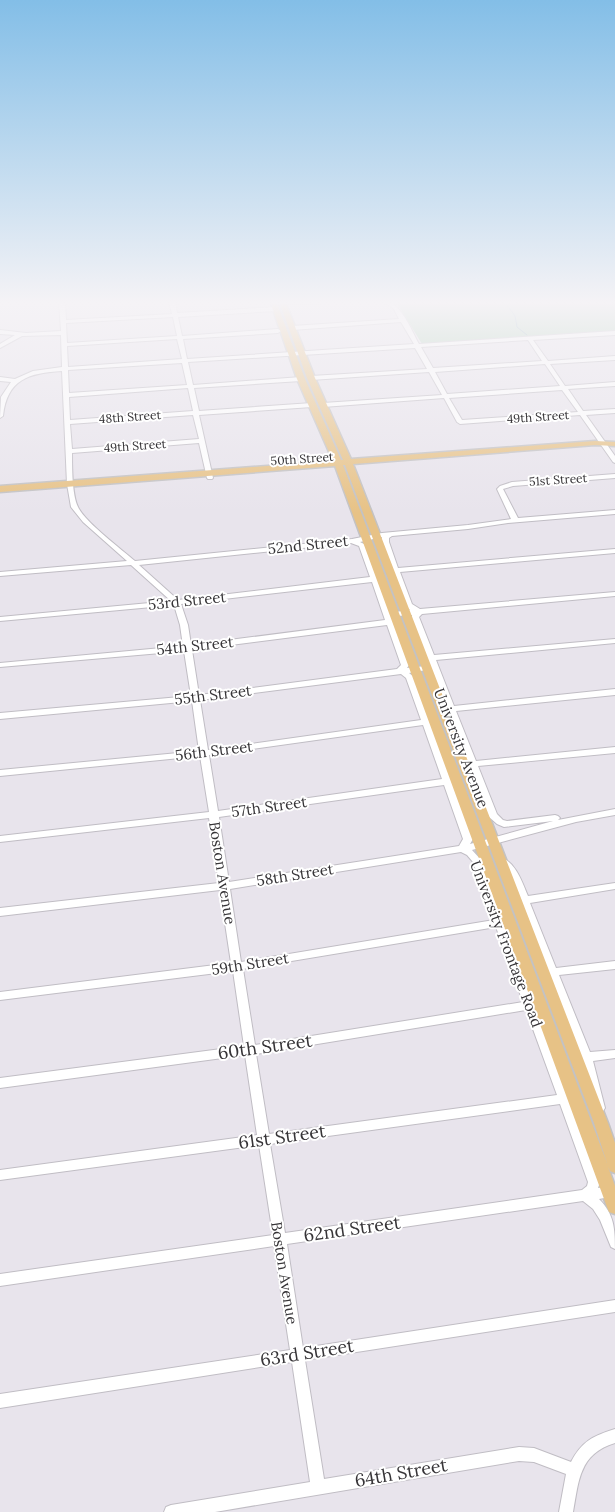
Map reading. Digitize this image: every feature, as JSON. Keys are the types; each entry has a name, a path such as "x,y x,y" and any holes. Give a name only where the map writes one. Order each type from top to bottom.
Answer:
{"main road":[{"name":"University Avenue","path":"303,372 344,465 371,537 397,616 424,665 485,822 487,844 499,858 613,1152 615,1166"},
{"name":"50th Street","path":"0,494 344,465 597,448 615,444"},
{"name":"50th Street","path":"0,489 71,487"},
{"name":"University Avenue","path":"424,665 595,1154 612,1191 615,1207"}],"street":[{"path":"0,379 14,381 37,372"},
{"path":"65,372 72,500 79,515 135,563 177,603"},
{"path":"187,372 209,476"},
{"path":"66,395 409,372"},
{"path":"431,372 444,396"},
{"path":"553,372 615,461"},
{"path":"0,416 3,398 14,381"},
{"name":"48th Street","path":"68,422 615,384"},
{"name":"49th Street","path":"444,396 460,422 615,411"},
{"name":"49th Street","path":"69,451 202,441"},
{"name":"51st Street","path":"502,487 512,484 615,476"},
{"path":"502,487 500,489 501,493 516,520"},
{"name":"52nd Street","path":"0,574 135,563 352,541 390,534 468,527 516,520 615,512"},
{"path":"390,534 386,537 385,542 410,605 414,610 420,612 416,616 416,620 424,665 449,709 493,816 500,822 508,824"},
{"name":"University Frontage Road","path":"352,541 362,545 374,579 397,616 405,665 401,670 410,677 468,839 462,849 470,853 477,861 594,1182 592,1189 585,1195"},
{"path":"396,570 615,551"},
{"name":"53rd Street","path":"0,619 177,603 374,579"},
{"name":"54th Street","path":"0,665 187,648 420,612 615,594"},
{"name":"Boston Avenue","path":"177,603 182,618 195,698 318,1487"},
{"name":"55th Street","path":"0,716 195,698 401,670 424,665 615,641"},
{"path":"449,709 615,692"},
{"name":"56th Street","path":"0,774 203,753 426,722"},
{"path":"472,764 615,750"},
{"name":"57th Street","path":"0,839 213,816 448,781"},
{"name":"58th Street","path":"485,822 496,826 615,812"},
{"name":"58th Street","path":"0,912 224,886 462,849 487,844 551,824 586,816"},
{"name":"University Frontage Road","path":"499,858 512,872 586,1057 598,1096 601,1123"},
{"path":"524,900 615,886"},
{"name":"59th Street","path":"0,996 236,966 499,923"},
{"path":"552,972 615,965"},
{"name":"60th Street","path":"0,1083 250,1050 529,1005"},
{"path":"586,1057 615,1054"},
{"name":"61st Street","path":"0,1175 564,1099"},
{"path":"595,1154 613,1152"},
{"name":"62nd Street","path":"0,1280 612,1191"},
{"path":"585,1195 600,1206 615,1243"},
{"name":"63rd Street","path":"0,1401 615,1306"},
{"path":"566,1512 574,1470 584,1451 596,1442 615,1436"},
{"name":"64th Street","path":"171,1512 519,1454 534,1455 574,1470"}]}
